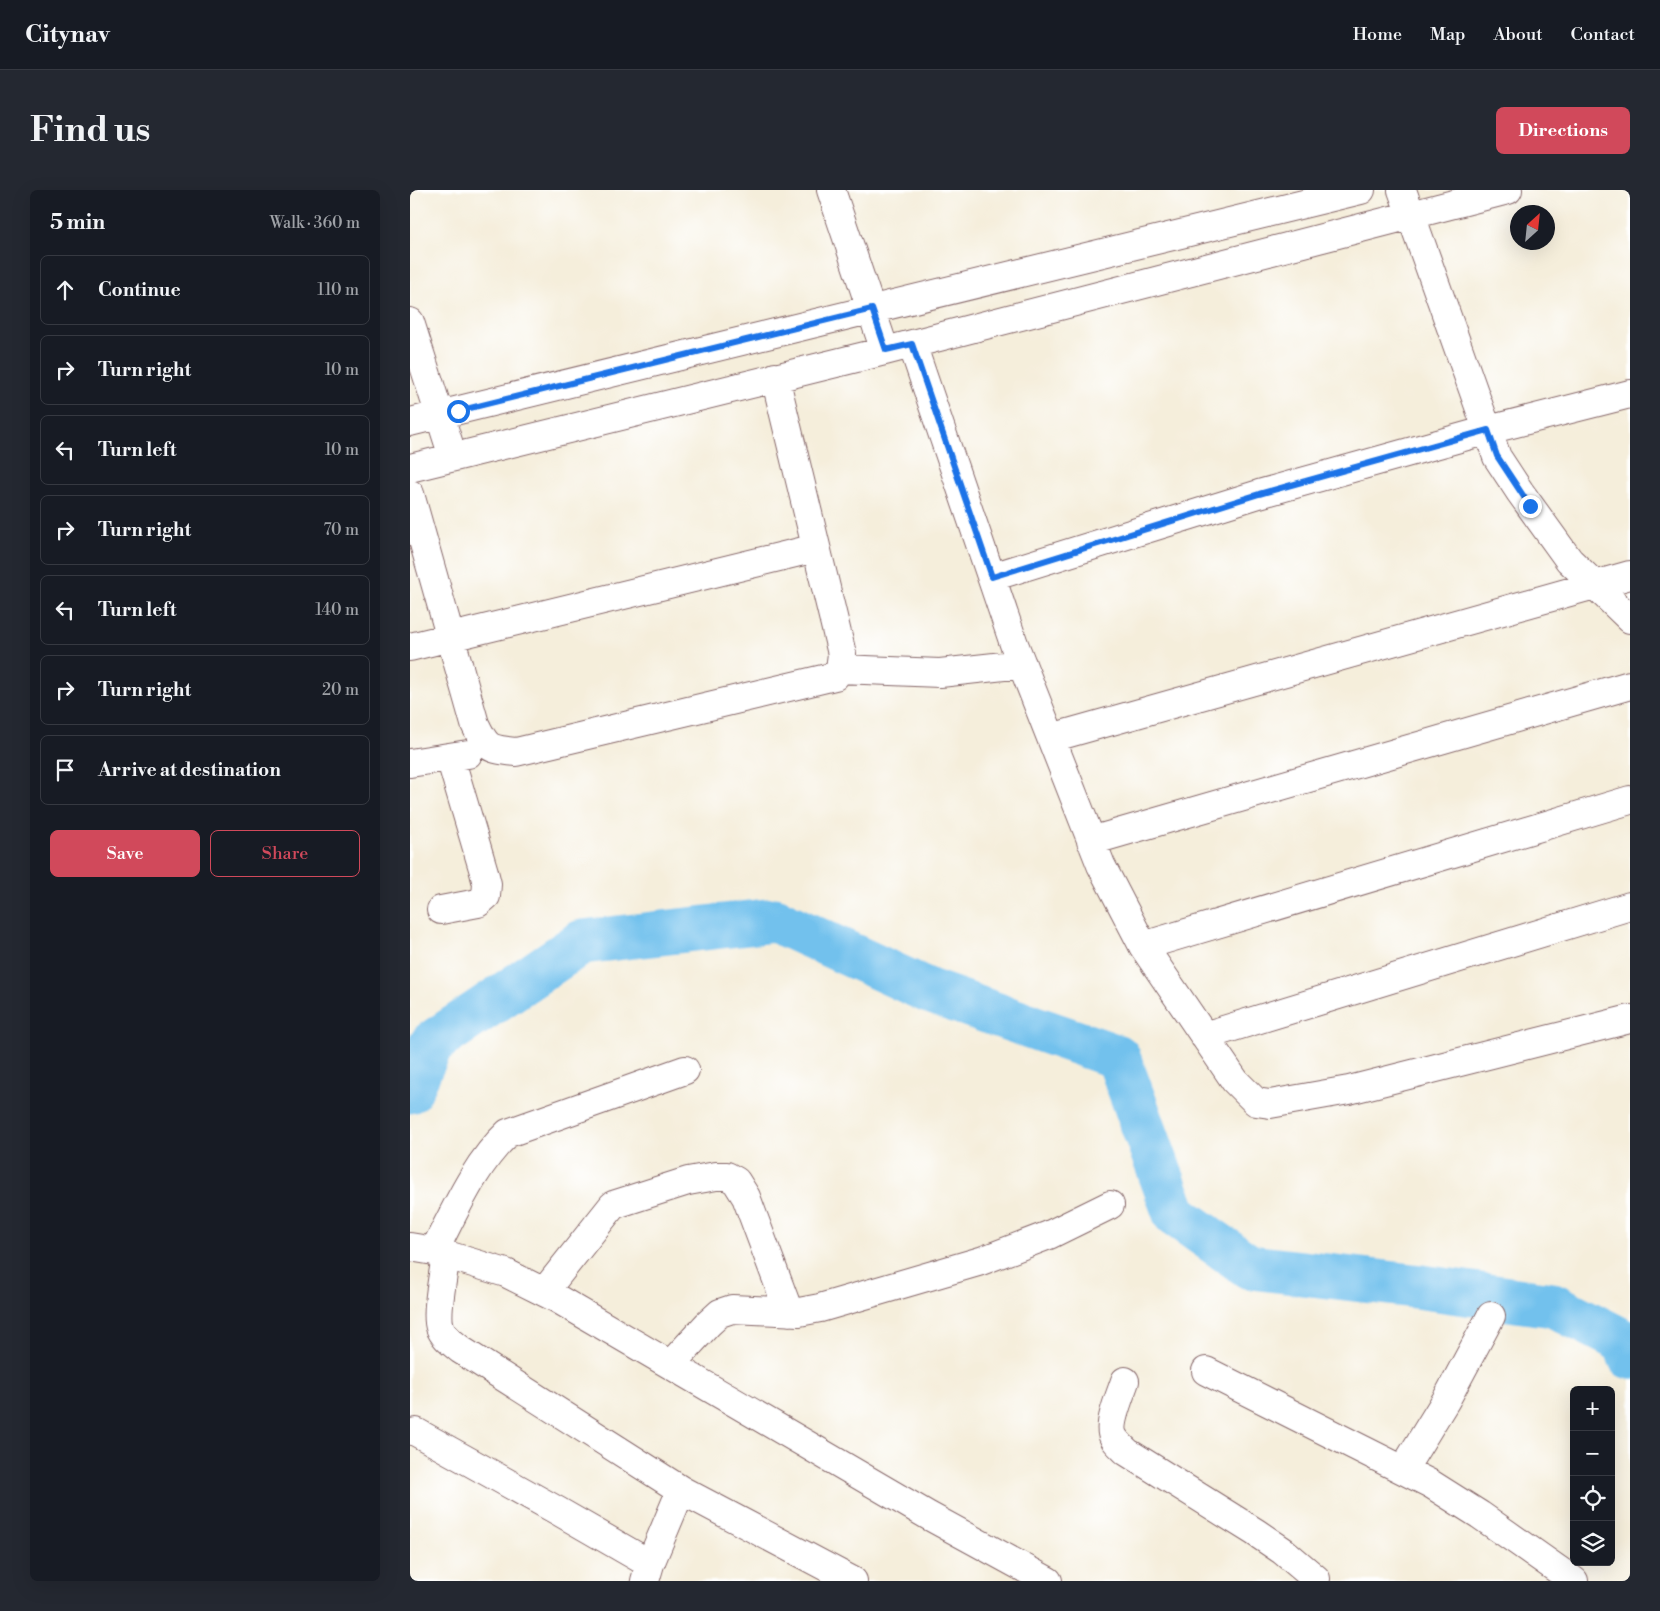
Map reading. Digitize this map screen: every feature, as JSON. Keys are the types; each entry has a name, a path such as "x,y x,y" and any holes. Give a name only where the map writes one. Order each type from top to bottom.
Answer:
{"street":[{"path":"830,190 886,350"},
{"path":"410,422 1361,190"},
{"path":"1402,190 1497,456 1520,492 1570,560 1630,619"},
{"path":"410,468 912,344 1508,190"},
{"path":"410,322 453,457"},
{"path":"912,344 1022,664 1101,865 1143,946 1235,1081 1256,1102 1270,1104 1349,1090 1630,1019"},
{"path":"410,763 494,750 516,752 835,676 840,669 842,654 775,377"},
{"path":"992,577 1259,494 1488,430 1630,394"},
{"path":"410,494 449,638 475,724 484,743 494,750"},
{"path":"410,647 816,548"},
{"path":"1051,738 1630,575"},
{"path":"840,669 940,673 1022,664"},
{"path":"1091,840 1630,685"},
{"path":"441,910 478,904 486,896 485,878 450,757"},
{"path":"1143,946 1630,800"},
{"path":"1204,1036 1630,906"},
{"path":"684,1070 530,1124 508,1133 495,1145 481,1164 430,1251 440,1327 446,1338 461,1350 681,1490 853,1581"},
{"path":"544,1292 613,1205 688,1181 727,1176 736,1181 746,1198 789,1312"},
{"path":"671,1364 720,1313 732,1309 799,1312 907,1284 980,1261 1049,1235 1110,1205"},
{"path":"430,1251 506,1273 544,1292 671,1364 929,1516 1048,1581"},
{"path":"1403,1470 1446,1400 1491,1316"},
{"path":"1206,1371 1431,1484 1480,1515 1574,1581"},
{"path":"1125,1381 1111,1431 1116,1442 1127,1452 1283,1551 1319,1580"},
{"path":"416,1432 558,1511 647,1573 681,1490"}],"waterway":[{"path":"410,1091 432,1043 582,942 775,920 929,991 1118,1057 1175,1214 1250,1267 1422,1287 1553,1305 1625,1342 1630,1357"}],"route":[{"path":"458,411 872,309 886,350 912,344 992,577 1259,494 1488,430 1497,456 1530,506"}]}
